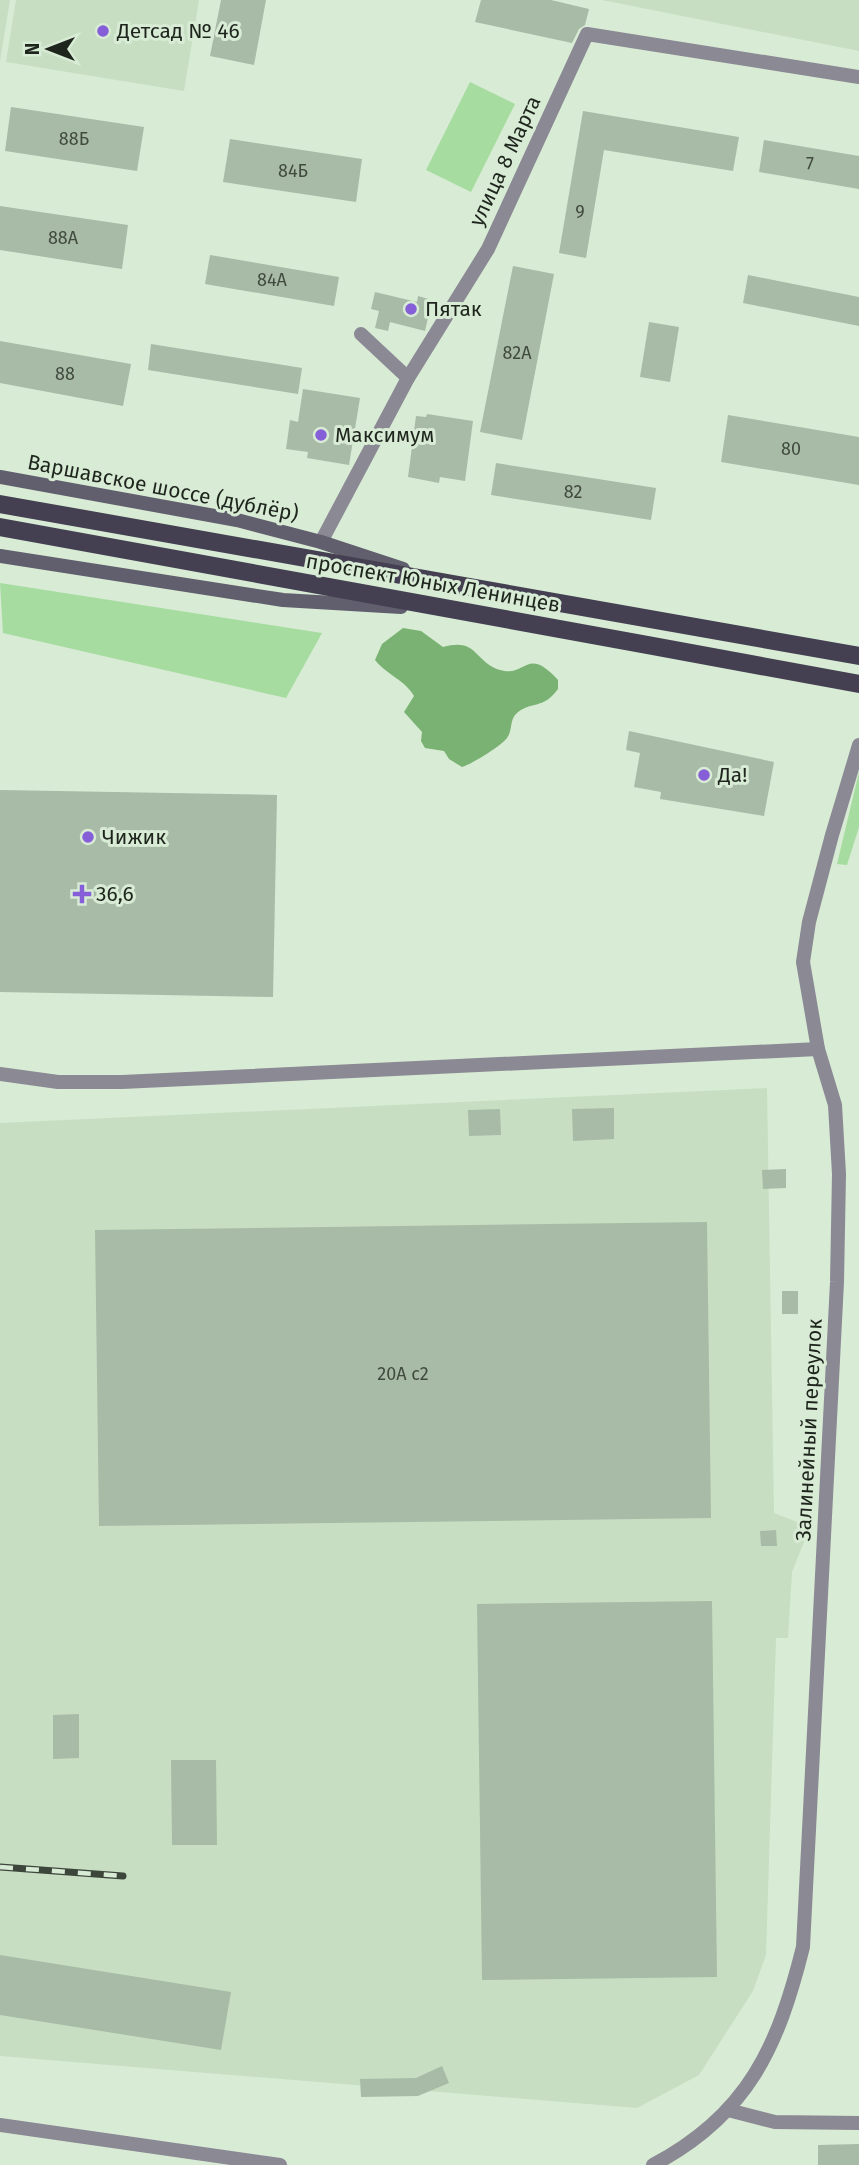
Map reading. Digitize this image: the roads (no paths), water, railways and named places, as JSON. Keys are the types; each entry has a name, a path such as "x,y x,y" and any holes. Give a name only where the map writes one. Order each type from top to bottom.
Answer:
{"main road":[{"name":"Варшавское шоссе (дублёр)","path":"0,477 237,520 320,542 438,580"},
{"name":"проспект Юных Ленинцев","path":"0,504 859,656"},
{"name":"проспект Юных Ленинцев","path":"0,527 429,608 593,634 859,684"},
{"path":"0,556 283,600 429,608"}],"street":[{"name":"улица 8 Марта","path":"320,542 408,378 488,249 587,34 859,77"},
{"path":"360,334 408,378"},
{"name":"Залинейный переулок","path":"653,2165 710,2129 764,2059 787,2010 803,1947 837,1282 835,1105 818,1049 803,962 809,922 831,835 859,745"},
{"path":"0,1074 58,1082 122,1082 818,1049"},
{"path":"727,2110 775,2122 859,2123"},
{"path":"0,2125 280,2165"}],"railway":[{"path":"0,1867 123,1876"}],"place":[{"name":"Детсад № 46","path":"103,31"},
{"name":"Пятак","path":"411,309"},
{"name":"Максимум","path":"321,435"},
{"name":"Да!","path":"704,775"},
{"name":"Чижик","path":"88,837"},
{"name":"36,6","path":"82,894"}]}
